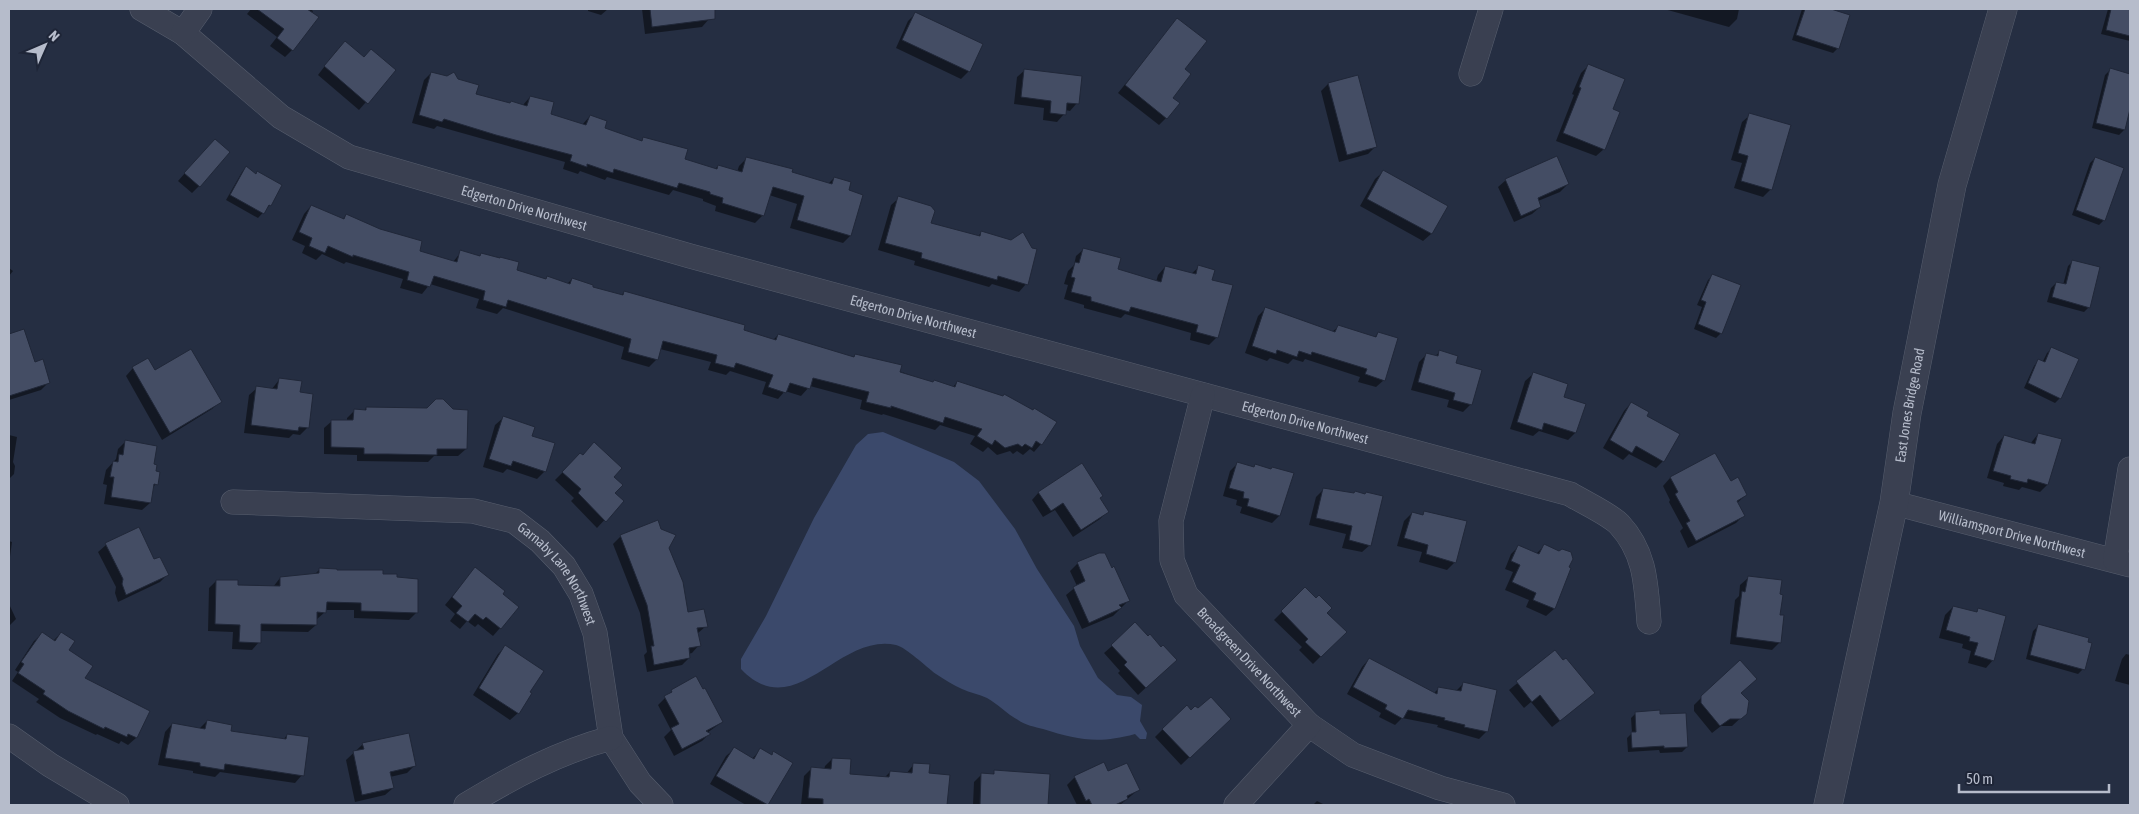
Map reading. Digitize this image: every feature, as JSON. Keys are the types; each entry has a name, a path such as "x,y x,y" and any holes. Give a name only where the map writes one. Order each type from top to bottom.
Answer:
{"street":[{"name":"Edgerton Drive Northwest","path":"142,9 183,33 281,117 350,157 690,256 1570,494 1618,523 1634,544 1645,572 1649,622"},
{"path":"183,33 200,9"},
{"path":"1471,74 1491,9"},
{"name":"East Jones Bridge Road","path":"1828,805 1894,503 1908,413 1952,185 2003,9"},
{"name":"Broadgreen Drive Northwest","path":"1203,395 1171,521 1172,560 1186,595 1310,725 1353,755 1440,788 1503,805"},
{"path":"2123,562 2130,469"},
{"name":"Garnaby Lane Northwest","path":"233,502 473,511 514,521 540,541 564,566 581,594 595,633 611,738 640,783 661,805"},
{"name":"Williamsport Drive Northwest","path":"1894,503 2123,562"},
{"path":"1236,805 1310,725"},
{"path":"9,736 50,765 117,805"},
{"path":"466,805 537,765 580,746 611,738"}],"water":[{"path":"883,432 954,462 979,481 1015,529 1037,569 1074,626 1080,646 1098,678 1117,695 1131,697 1142,705 1140,721 1147,733 1146,739 1140,739 1135,734 1099,740 1078,738 1027,725 987,698 949,682 896,645 875,645 855,651 817,674 798,683 780,687 761,684 741,669 741,659 766,616 814,518 856,445 868,434"}],"building":[{"path":"257,9 307,9 319,17 293,51 277,38 284,29"},
{"path":"650,9 715,9 715,19 652,27"},
{"path":"1805,9 1831,9 1850,15 1839,49 1796,35"},
{"path":"2111,9 2130,9 2130,36 2106,30"},
{"path":"915,12 983,44 970,72 902,40"},
{"path":"1177,18 1207,41 1185,69 1191,74 1173,98 1180,103 1167,119 1125,85"},
{"path":"345,41 364,57 371,49 396,70 368,104 324,66"},
{"path":"1588,64 1625,79 1613,109 1620,112 1605,150 1563,133 1581,88 1579,87"},
{"path":"2110,68 2130,74 2130,109 2125,130 2096,123"},
{"path":"1024,69 1082,76 1079,104 1067,103 1066,115 1050,113 1051,101 1021,97"},
{"path":"431,72 447,76 454,72 458,79 479,85 476,94 510,103 511,101 527,106 530,96 554,102 551,114 586,125 590,115 607,121 605,128 642,141 643,137 688,149 685,159 717,169 718,165 742,172 746,157 793,169 792,172 832,184 834,177 851,182 849,190 863,195 851,236 797,220 804,196 773,187 764,216 722,203 723,198 710,194 710,192 679,183 677,188 614,169 613,173 587,164 587,167 570,161 572,155 444,119 442,122 419,115"},
{"path":"1358,75 1377,147 1347,155 1328,83"},
{"path":"1749,113 1791,125 1772,190 1741,181 1748,156 1738,153"},
{"path":"215,139 230,152 200,187 184,173"},
{"path":"1557,156 1569,184 1538,198 1541,207 1521,216 1505,179"},
{"path":"2095,157 2124,168 2105,221 2076,210"},
{"path":"246,166 256,174 257,171 282,185 271,206 269,205 264,214 230,195"},
{"path":"1383,170 1448,206 1432,234 1367,199"},
{"path":"898,196 931,206 935,211 931,223 980,236 981,231 1011,240 1023,232 1032,248 1037,249 1028,285 998,276 997,280 921,258 922,253 885,243"},
{"path":"311,205 344,219 346,214 380,229 422,241 420,251 457,262 460,250 480,256 481,253 519,262 517,270 546,279 547,276 570,284 572,278 593,285 593,287 623,295 624,291 745,325 744,330 776,340 778,334 854,357 855,354 902,365 900,372 933,382 934,380 955,387 957,381 1003,396 1004,394 1033,410 1034,408 1057,422 1042,445 1036,441 1032,448 1025,444 1022,447 1018,444 1005,448 995,440 992,445 977,436 982,429 945,417 943,423 891,406 891,408 866,402 869,392 813,378 810,389 790,383 786,393 768,387 773,375 736,363 734,368 715,363 717,355 663,341 658,360 628,352 631,339 508,300 506,307 483,300 485,291 434,276 430,287 407,280 409,272 353,255 353,257 328,246 325,253 309,246 312,238 299,232"},
{"path":"1083,248 1121,258 1118,269 1161,282 1165,266 1196,274 1198,265 1215,270 1212,280 1233,285 1218,338 1196,332 1198,325 1131,307 1129,312 1091,301 1091,297 1071,292 1075,278 1071,277 1075,262 1079,263"},
{"path":"2072,260 2100,267 2090,308 2052,297 2056,282 2066,284"},
{"path":"1712,274 1741,285 1722,334 1698,324 1706,302 1701,300"},
{"path":"1265,307 1335,332 1338,325 1376,337 1378,332 1398,338 1385,381 1365,374 1367,369 1312,352 1311,355 1299,351 1297,357 1277,350 1276,354 1252,346"},
{"path":"24,329 35,362 43,359 50,383 9,396 9,334"},
{"path":"2051,347 2079,359 2061,399 2028,383 2038,359 2045,362"},
{"path":"191,349 222,402 170,433 132,367 148,358 155,370"},
{"path":"1439,350 1458,356 1456,363 1482,370 1472,405 1453,400 1455,393 1418,382 1426,353 1438,356"},
{"path":"1533,372 1568,384 1564,397 1586,404 1576,433 1544,423 1542,430 1517,422"},
{"path":"279,378 302,381 300,392 313,394 309,428 299,427 298,431 251,425 256,386 277,389"},
{"path":"436,399 443,399 453,409 468,410 467,449 437,449 437,455 364,454 364,448 331,447 331,420 353,420 354,409 366,410 366,407 427,408"},
{"path":"1631,402 1649,412 1647,416 1680,434 1664,462 1636,446 1632,453 1610,440"},
{"path":"503,416 535,427 532,436 555,443 546,472 513,461 511,466 489,459"},
{"path":"2038,433 2062,439 2048,485 2028,479 2027,483 2010,479 2011,476 1993,471 2004,435 2035,444"},
{"path":"125,440 157,446 154,464 157,465 156,471 160,472 158,485 154,484 151,503 111,497 114,477 110,477 113,461 118,462 119,454 123,455"},
{"path":"594,442 622,468 614,477 623,485 615,493 624,501 606,522 578,493 581,489 562,472 580,453 583,455"},
{"path":"1715,453 1731,481 1738,477 1747,495 1737,501 1745,516 1696,541 1686,523 1690,521 1675,494 1678,492 1670,477"},
{"path":"1237,462 1254,467 1255,464 1271,469 1272,467 1294,473 1280,516 1247,506 1249,499 1243,498 1244,492 1229,488"},
{"path":"1082,463 1103,496 1100,498 1109,512 1081,530 1063,503 1051,511 1038,492"},
{"path":"1323,488 1354,493 1355,491 1365,494 1366,492 1383,496 1371,546 1349,540 1352,526 1316,518"},
{"path":"1424,511 1467,521 1456,563 1426,554 1428,545 1404,538 1412,512 1423,515"},
{"path":"658,520 661,529 676,535 669,548 683,582 688,612 704,609 708,627 697,628 701,646 689,648 690,658 654,665 651,646 654,646 647,605 620,535"},
{"path":"139,527 154,559 160,557 169,575 126,595 122,584 123,579 105,543"},
{"path":"1544,544 1559,551 1562,549 1571,552 1573,559 1555,609 1533,600 1536,593 1512,582 1520,565 1511,561 1518,545 1539,554"},
{"path":"1099,553 1105,553 1112,568 1114,566 1130,601 1119,605 1122,608 1089,623 1073,587 1085,581 1077,562"},
{"path":"475,567 505,591 503,594 519,607 501,629 486,617 483,620 475,614 468,622 456,613 462,606 452,597"},
{"path":"319,568 383,570 383,574 397,574 397,577 418,579 418,613 361,611 361,603 327,602 326,613 317,612 317,625 261,624 261,643 239,642 240,625 215,624 216,580 238,580 238,585 280,586 280,577 319,573"},
{"path":"1748,576 1782,580 1780,594 1783,595 1780,615 1784,615 1781,643 1736,637 1742,591 1745,592"},
{"path":"1305,587 1316,598 1319,595 1332,608 1327,613 1347,632 1321,657 1305,642 1308,639 1281,611"},
{"path":"1953,606 1977,612 1978,608 2006,616 1994,661 1974,655 1978,643 1969,641 1970,637 1946,630"},
{"path":"1135,622 1148,636 1150,634 1161,647 1163,645 1177,660 1146,688 1124,665 1127,662 1111,645"},
{"path":"2038,624 2089,638 2088,642 2092,643 2085,670 2030,655"},
{"path":"42,632 55,641 61,632 75,641 69,650 93,666 85,678 150,711 137,738 128,734 127,737 105,727 104,729 68,711 43,694 45,691 18,673 24,664 21,662"},
{"path":"505,645 544,671 530,692 532,693 519,714 479,688"},
{"path":"1555,650 1563,660 1566,658 1595,693 1560,721 1540,695 1532,702 1516,681"},
{"path":"1369,658 1437,694 1438,687 1461,691 1463,682 1497,690 1488,732 1464,727 1465,725 1444,720 1445,718 1408,710 1403,719 1385,709 1387,705 1353,687"},
{"path":"1740,660 1757,679 1741,693 1749,701 1747,714 1741,719 1730,719 1720,726 1701,703 1701,696"},
{"path":"696,676 703,689 705,688 723,722 706,731 711,734 682,749 671,728 679,724 664,696"},
{"path":"1211,697 1231,719 1190,758 1162,729 1187,705 1191,710 1195,706 1198,708"},
{"path":"1660,710 1660,714 1686,713 1688,747 1632,748 1631,732 1636,732 1635,712"},
{"path":"207,720 232,725 231,731 286,739 287,734 309,737 304,776 225,764 224,770 200,766 200,763 165,758 172,723 205,729"},
{"path":"409,733 416,766 390,772 394,788 362,795 353,751 364,749 362,743"},
{"path":"734,747 754,759 760,748 772,755 773,751 793,763 768,805 716,776"},
{"path":"832,758 851,759 850,774 889,777 890,771 912,773 913,763 930,764 929,773 950,775 947,805 823,805 823,799 808,798 811,767 831,769"},
{"path":"1104,762 1108,771 1127,763 1140,790 1127,796 1128,799 1115,805 1092,805 1089,799 1086,801 1074,776"},
{"path":"994,770 1050,774 1048,805 980,805 981,773 994,774"}]}
